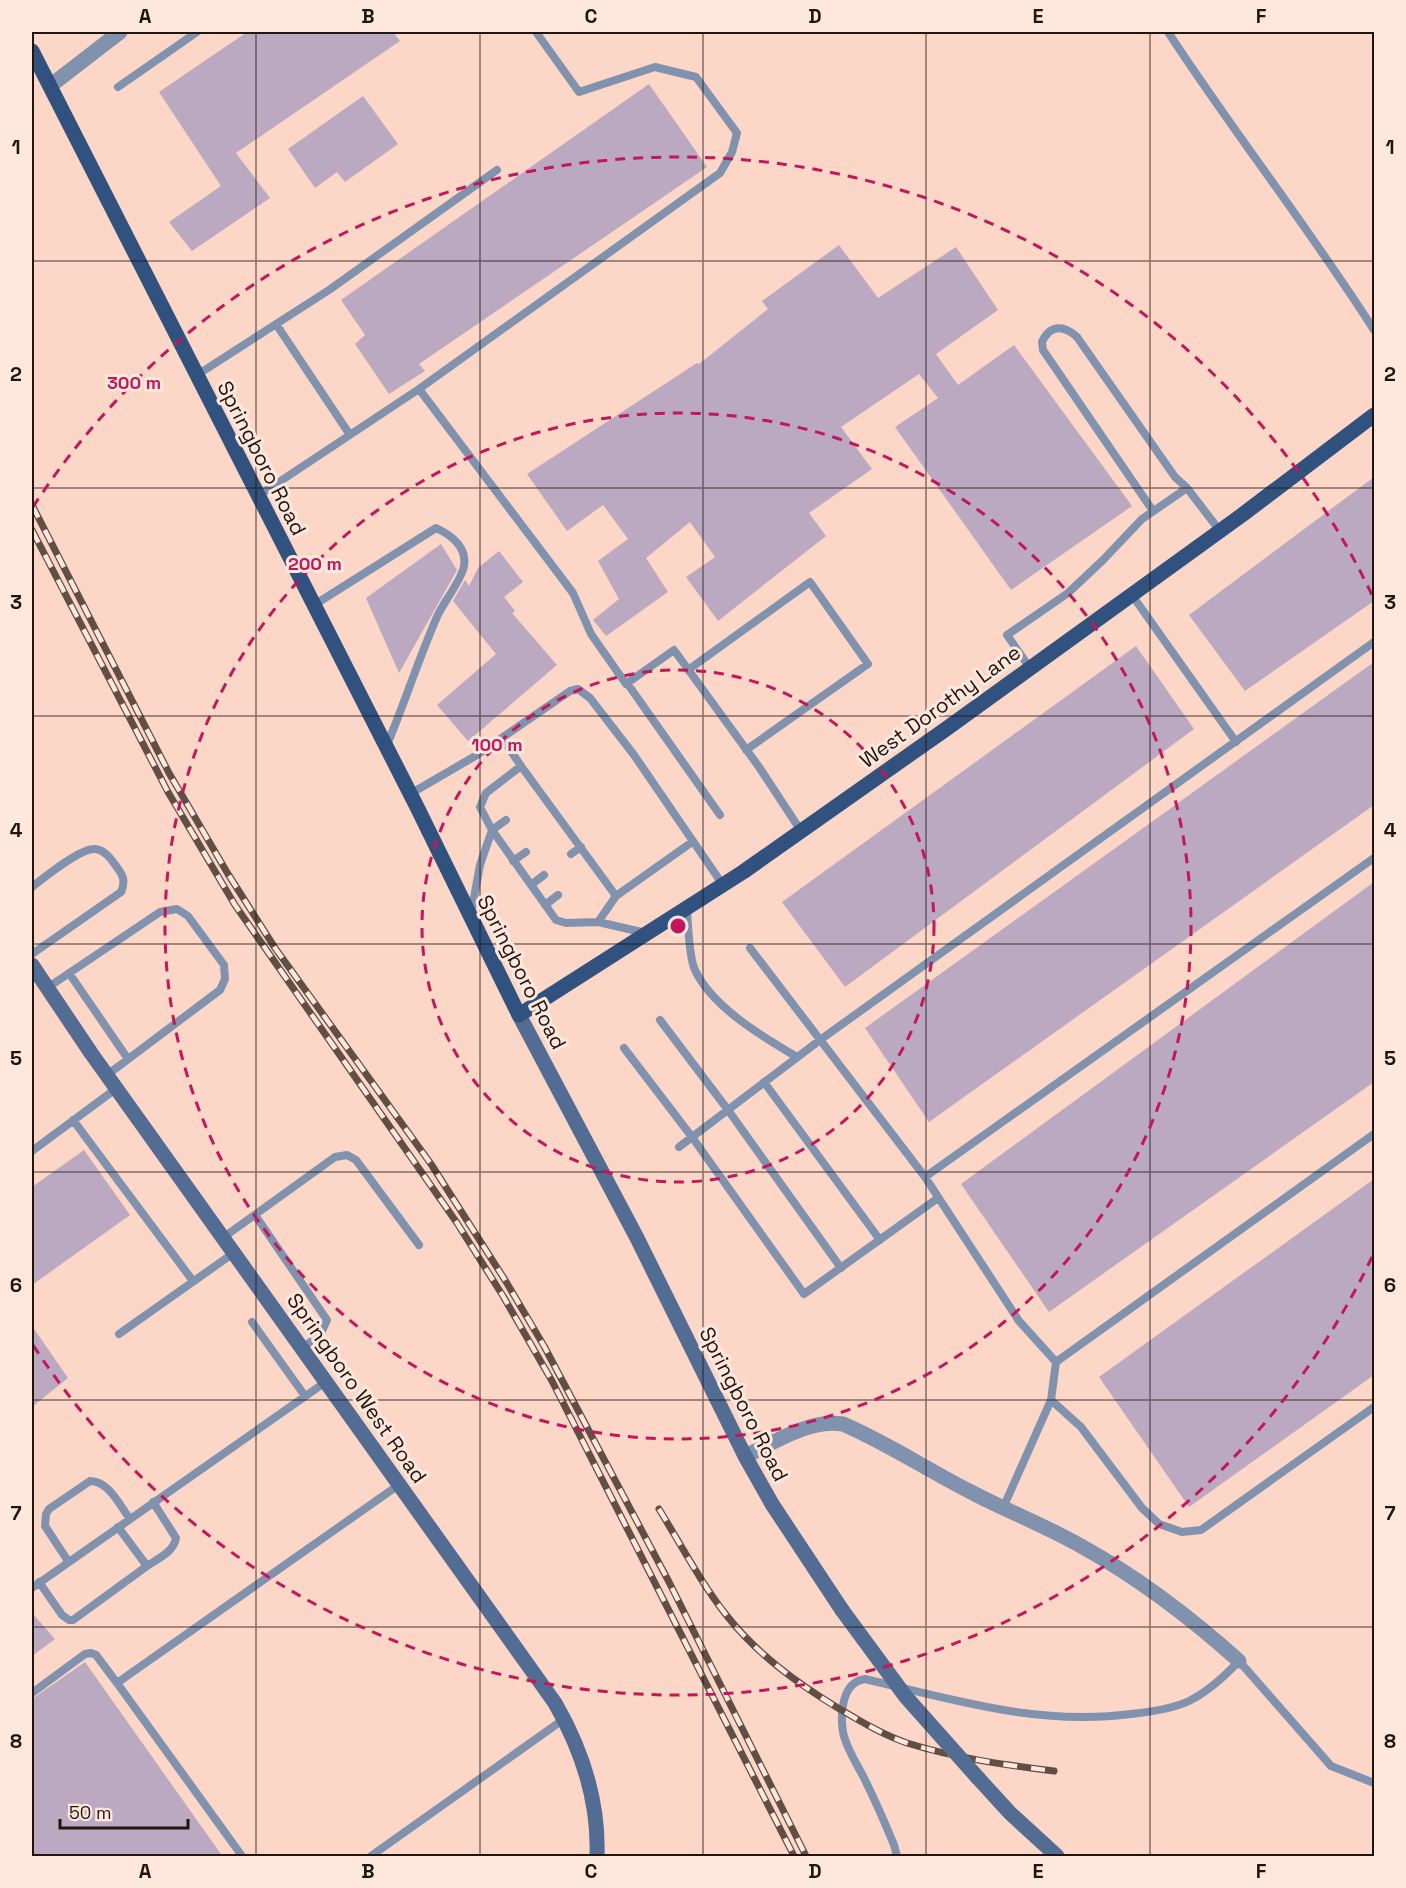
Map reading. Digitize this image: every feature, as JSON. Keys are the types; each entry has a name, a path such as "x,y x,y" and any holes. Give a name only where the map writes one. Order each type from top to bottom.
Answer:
{"main road":[{"name":"Springboro Road","path":"32,51 410,794 519,1015"},
{"name":"West Dorothy Lane","path":"519,1015 687,909 801,831 1132,595 1374,415"}],"street":[{"path":"50,86 120,32"},
{"name":"Springboro West Road","path":"37,978 327,1381 534,1673 564,1719 589,1782 595,1812 597,1857"},
{"name":"Springboro Road","path":"519,1015 637,1238 745,1456 772,1504 842,1610 906,1697 1010,1813 1054,1854"},
{"path":"745,1456 813,1425 830,1422 843,1424 1003,1508 1080,1545 1122,1570 1161,1597 1239,1661"},
{"path":"1054,1854 1071,1857"}],"lane":[{"path":"118,87 197,32"},
{"path":"258,496 419,389 720,173 732,152 736,133 696,77 655,67 579,92 536,32"},
{"path":"1168,32 1202,84 1346,285 1374,330"},
{"path":"197,375 329,290 497,170"},
{"path":"276,324 350,435"},
{"path":"1154,511 1042,350 1044,337 1050,331 1067,328 1077,337 1175,477 1187,488 1220,531"},
{"path":"419,389 573,592 591,634 720,815"},
{"path":"1030,668 1007,635 1068,593 1142,519 1187,488"},
{"path":"314,605 436,528 448,533 459,544 464,554 464,567 437,617 386,747"},
{"path":"688,670 810,582 868,664 746,750"},
{"path":"1132,595 1236,742"},
{"path":"679,1147 820,1040 1374,642"},
{"path":"627,683 674,650 801,831"},
{"path":"410,794 477,755 570,691 578,690 590,698 634,754 723,885"},
{"path":"502,738 616,896"},
{"path":"520,766 486,793 480,807 492,830 556,921 598,922 648,934"},
{"path":"534,800 541,794"},
{"path":"471,915 480,865 492,830 506,820"},
{"path":"556,830 564,825"},
{"path":"598,922 616,896 692,842"},
{"path":"571,854 581,847"},
{"path":"32,887 85,850 97,849 108,855 122,874 124,884 122,892 32,954"},
{"path":"513,861 526,852"},
{"path":"925,1177 1374,858"},
{"path":"587,874 596,868"},
{"path":"531,885 544,875"},
{"path":"545,904 558,895"},
{"path":"37,978 69,973 160,912 177,909 188,916 224,965 225,979 220,990 107,1074"},
{"path":"687,909 694,968 708,991 761,1035 797,1057"},
{"path":"750,948 925,1177 1019,1321 1056,1362"},
{"path":"69,973 128,1059"},
{"path":"660,1020 728,1110 841,1268"},
{"path":"624,1048 692,1137 804,1294 938,1198"},
{"path":"764,1082 880,1240"},
{"path":"32,1151 117,1088"},
{"path":"73,1120 193,1281"},
{"path":"1003,1508 1051,1400 1056,1362 1374,1134"},
{"path":"224,1237 335,1157 347,1155 356,1160 419,1245"},
{"path":"255,1215 327,1320 321,1333 303,1348"},
{"path":"119,1334 235,1252"},
{"path":"252,1322 305,1396"},
{"path":"32,1588 327,1381"},
{"path":"1051,1400 1081,1427 1142,1508 1159,1524 1182,1532 1201,1530 1374,1407"},
{"path":"68,1561 45,1526 46,1515 49,1509 90,1481 96,1481 106,1487 130,1519"},
{"path":"117,1683 400,1484"},
{"path":"39,1582 62,1615 73,1620 175,1544 176,1538 153,1502"},
{"path":"118,1527 147,1566"},
{"path":"32,1693 85,1654 91,1653 100,1660 242,1857"},
{"path":"897,1857 894,1845 843,1732 842,1710 847,1693 852,1684 858,1680 865,1679 1003,1711 1072,1718 1111,1717 1145,1712 1190,1700 1225,1677 1239,1661 1330,1766 1374,1782"},
{"path":"371,1857 564,1719"}],"building":[{"path":"247,32 393,32 400,41 236,153 270,198 192,251 169,222 221,186 159,92"},
{"path":"649,84 707,167 419,364 425,371 389,394 355,344 365,335 341,300"},
{"path":"363,96 398,144 345,182 337,172 315,188 288,149"},
{"path":"839,245 878,298 956,247 998,310 936,354 958,385 1014,345 1132,506 1011,590 895,427 938,398 919,374 841,427 872,469 809,513 826,536 718,621 686,577 715,557 690,522 646,558 668,592 606,636 593,620 619,599 598,561 628,539 603,505 567,531 527,474 697,363 699,364 768,309 762,301"},
{"path":"1374,477 1374,601 1245,691 1189,615"},
{"path":"441,544 457,570 399,673 366,598"},
{"path":"499,551 523,582 504,597 515,611 512,613 557,665 468,741 437,705 496,654 453,601 465,580 469,586 478,568"},
{"path":"1136,646 1194,729 845,987 782,902"},
{"path":"1374,662 1374,805 929,1122 865,1028"},
{"path":"1374,882 1374,1082 1049,1312 961,1184"},
{"path":"84,1150 130,1215 32,1285 32,1187"},
{"path":"1374,1179 1374,1375 1189,1507 1099,1377"},
{"path":"32,1326 68,1378 32,1407"},
{"path":"32,1613 55,1639 32,1656"},
{"path":"85,1662 223,1857 32,1857 32,1699"}],"railway":[{"path":"32,505 169,773 228,874 275,948 431,1164 544,1346 669,1582 806,1856"},
{"path":"32,530 168,792 235,905 457,1223 503,1296 552,1381 794,1856"},
{"path":"659,1509 700,1577 727,1616 765,1656 808,1689 863,1723 907,1743 962,1757 1054,1771"}]}
